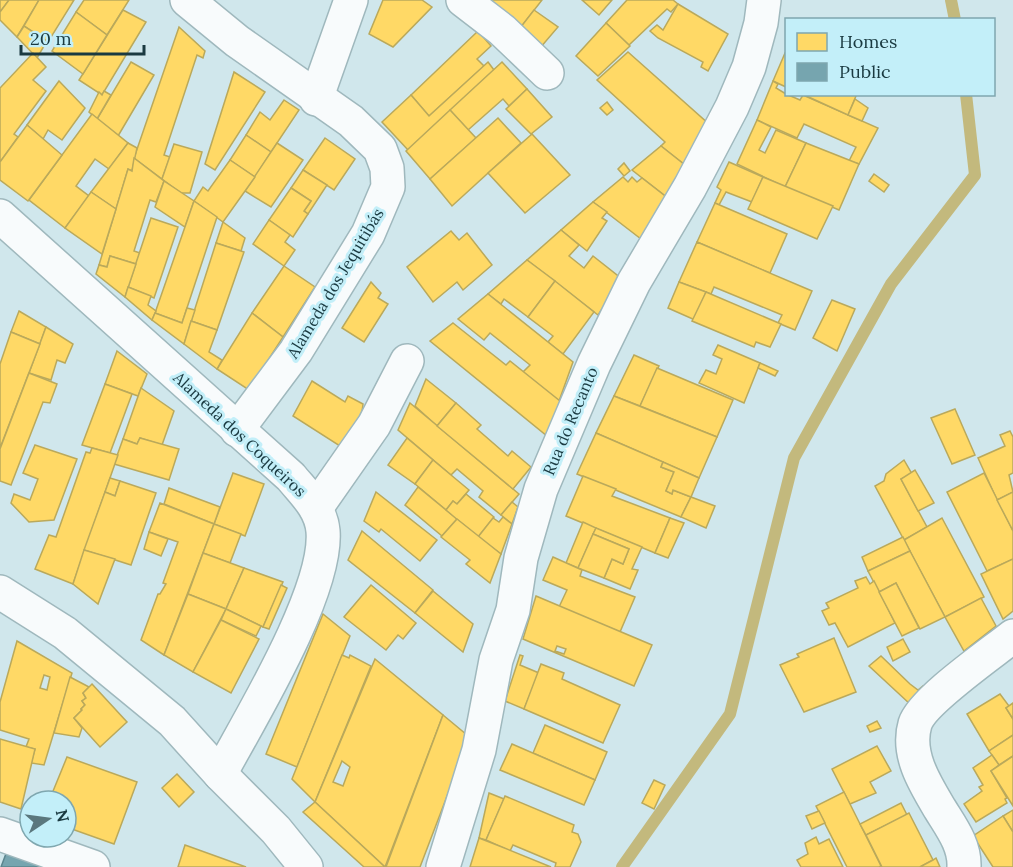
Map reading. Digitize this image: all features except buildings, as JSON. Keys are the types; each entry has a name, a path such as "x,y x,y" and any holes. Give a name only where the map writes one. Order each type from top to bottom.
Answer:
{"street":[{"name":"Alameda dos Jequitibás","path":"188,0 237,41 316,99 351,121 380,149 387,168 388,187 368,234 296,351 237,429"},
{"path":"316,99 351,0"},
{"path":"463,0 502,30 547,73"},
{"name":"Rua do Recanto","path":"443,867 479,750 496,660 513,610 521,558 541,489 594,364 630,291 690,187 732,107 749,67 764,0"},
{"name":"Alameda dos Coqueiros","path":"0,216 291,477 316,508 323,531 321,557 311,596 267,688 220,774"},
{"path":"316,508 374,425 407,361"},
{"path":"0,592 65,633 122,677 172,721 220,774 276,830 306,867"},
{"path":"964,867 964,854 956,834 923,782 913,748 915,723 928,705 1013,636"},
{"path":"0,834 93,867"}],"waterway":[{"path":"951,0 955,18"},
{"path":"622,867 730,714 794,458 891,284 975,175 966,96"}]}
